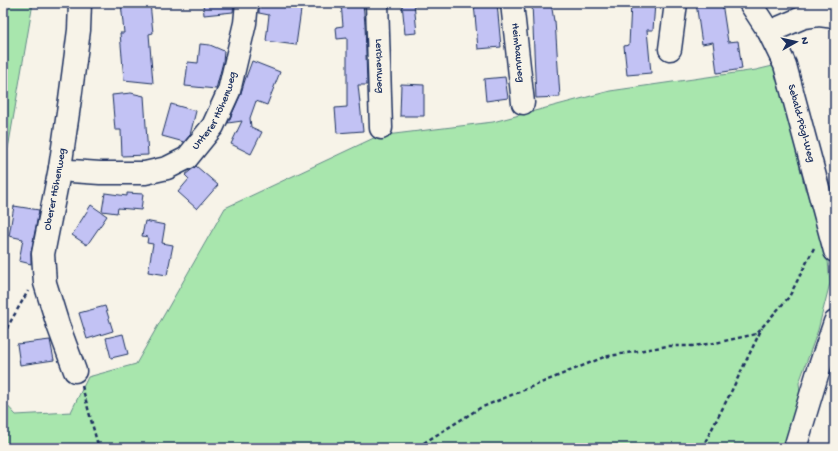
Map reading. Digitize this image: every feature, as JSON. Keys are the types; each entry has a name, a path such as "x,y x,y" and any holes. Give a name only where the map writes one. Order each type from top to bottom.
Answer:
{"street":[{"name":"Oberer Höhenweg","path":"76,371 58,325 45,283 43,254 60,168 79,30 80,3"},
{"name":"Unterer Höhenweg","path":"60,168 71,171 100,173 145,172 167,168 187,158 213,126 229,91 245,23 247,3"},
{"name":"Lerchenweg","path":"377,3 381,128"},
{"name":"Heimbauweg","path":"512,3 523,103"},
{"path":"670,49 676,3"},
{"name":"Sebald-Pögl-Weg","path":"750,3 769,32 785,65 835,251"},
{"path":"769,32 804,18 819,15 835,18"},
{"path":"795,448 835,322"}],"path":[{"path":"419,448 422,444 480,408 604,357 667,346 692,346 715,343 756,334 789,297 827,223"},
{"path":"3,342 8,326 32,286"},
{"path":"702,448 764,324"},
{"path":"76,371 83,388 97,442 100,448"}],"green space":[{"path":"3,3 33,3 9,143 3,169"},
{"path":"777,65 805,189 821,217 827,250 830,283 818,330 799,383 807,448 3,448 3,401 16,415 71,412 88,377 136,364 225,208 378,136 493,122 610,91 756,70"}],"building":[{"path":"121,3 150,3 153,33 149,34 153,83 124,80 120,33 124,33"},
{"path":"203,3 234,3 233,12 204,15"},
{"path":"259,3 302,3 296,45 266,41 269,15 259,13"},
{"path":"341,3 363,3 367,85 358,85 363,131 337,133 335,108 347,107 347,38 337,39 336,27 343,26"},
{"path":"402,3 414,3 417,33 405,34"},
{"path":"474,3 497,3 501,47 478,49"},
{"path":"532,3 551,3 555,21 560,97 536,98"},
{"path":"631,3 655,3 653,30 647,30 651,73 627,75 624,46 629,45"},
{"path":"696,3 722,3 728,42 738,41 742,69 717,73 713,42 702,44"},
{"path":"200,44 210,45 224,51 223,62 216,89 185,86 188,62 198,63"},
{"path":"252,61 280,72 267,105 256,101 250,118 251,127 262,132 251,154 231,144 242,121 228,123 240,96"},
{"path":"505,77 508,98 486,101 484,79"},
{"path":"401,84 424,85 424,116 400,116"},
{"path":"131,93 144,96 148,155 122,156 121,130 115,130 112,95"},
{"path":"171,104 196,111 190,135 184,142 162,136"},
{"path":"196,166 218,185 197,209 178,192 189,179 185,175"},
{"path":"105,193 127,196 127,193 143,194 141,210 118,208 117,213 102,211"},
{"path":"91,205 107,216 87,245 72,235"},
{"path":"14,206 39,210 31,252 31,264 19,261 23,239 9,236"},
{"path":"145,221 165,225 162,243 173,245 167,275 148,272 153,244 147,243 148,237 142,236"},
{"path":"105,306 113,331 87,339 79,313"},
{"path":"123,334 128,354 111,358 106,338"},
{"path":"50,340 54,360 20,365 17,344"}]}
